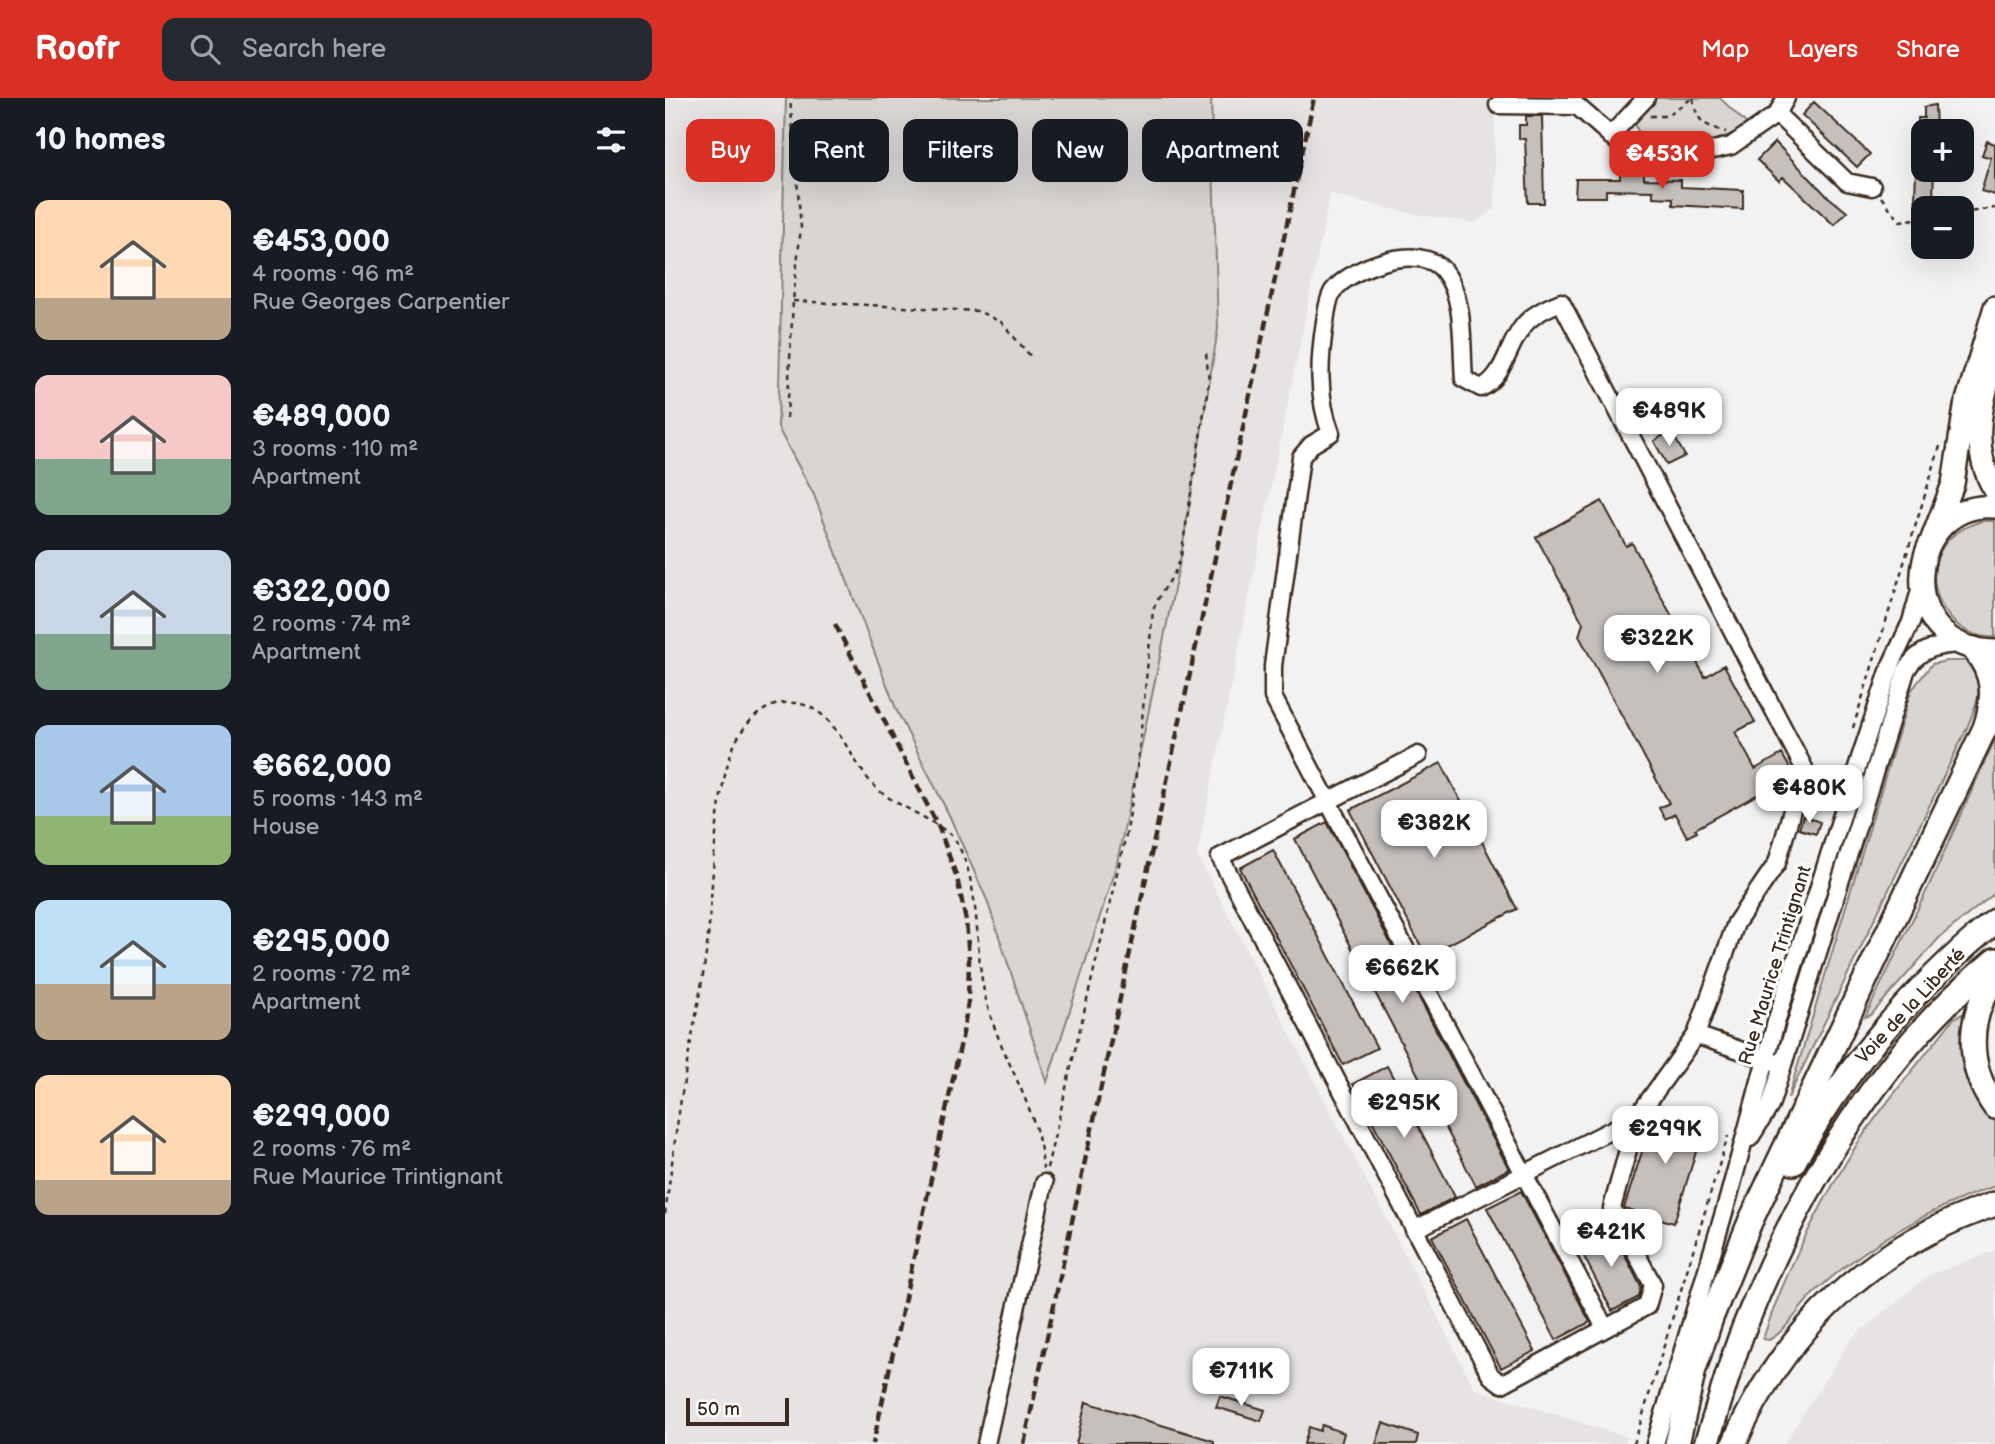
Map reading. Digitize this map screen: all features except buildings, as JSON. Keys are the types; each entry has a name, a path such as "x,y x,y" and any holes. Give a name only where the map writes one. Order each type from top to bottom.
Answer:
{"highway":[{"path":"1977,648 1995,669"},
{"path":"1677,1444 1703,1343 1750,1222 1985,728 1993,689 1986,665 1977,648"},
{"name":"Voie de la Liberté","path":"1677,1444 1724,1311 1747,1255 1810,1131 1874,1040 1933,975 1995,921"},
{"name":"Voie de la Liberté","path":"1706,1444 1743,1330 1780,1245 1825,1159 1862,1103 1946,1004 1995,960"},
{"path":"1995,978 1984,993 1976,1015 1972,1049 1981,1081 1995,1107"},
{"path":"1734,1444 1776,1366 1804,1330 1847,1285 1926,1233 1995,1204"}],"main road":[{"path":"1977,648 1942,630 1927,611 1920,587 1922,562 1953,484 1965,407 1995,307"},
{"path":"1995,358 1979,434 1982,463 1995,489"},
{"path":"1932,539 1947,522 1968,511 1995,507"}],"street":[{"path":"1610,136 1646,98"},
{"path":"1498,105 1577,106 1619,143 1673,159 1731,146 1777,114 1786,98"},
{"path":"1777,114 1847,182 1872,187"},
{"path":"1418,754 1328,800 1220,857 1491,1376 1502,1384 1647,1306 1653,1285 1612,1208 1637,1117 1696,1035 1736,923 1777,863 1804,768 1561,302 1547,307 1523,326 1492,383 1481,388 1464,379 1457,299 1443,269 1421,256 1393,258 1356,274 1333,292 1321,348 1320,380 1325,419 1331,433 1311,445 1301,457 1273,666 1273,697 1328,800 1605,1328"},
{"name":"Rue Maurice Trintignant","path":"1655,1444 1728,1199 1766,1059 1861,755 1891,665 1911,622 1920,587"},
{"name":"Rue Maurice Trintignant","path":"1728,1199 1750,1138 1770,1106 1906,671 1911,662 1927,649 1939,645 1977,648"},
{"path":"1696,1035 1783,1065"},
{"path":"1414,1230 1637,1117"},
{"path":"986,1444 1044,1183"}],"path":[{"path":"787,418 793,301 801,227 790,98"},
{"path":"1633,112 1666,116 1693,98 1696,116 1706,125 1742,138"},
{"path":"1872,187 1901,221 1911,220"},
{"path":"1974,211 1995,208"},
{"path":"793,301 978,311 1001,322 1033,359"},
{"path":"1044,1183 1127,831 1137,769 1153,610 1158,598 1177,573 1181,556 1209,381 1206,353"},
{"path":"665,1214 706,954 722,793 729,760 739,735 755,716 770,706 785,703 800,704 823,715 868,779 881,792 946,831 957,843 967,873 977,920 986,1003 1040,1145 1044,1183"}],"shaded area":[{"path":"665,98 786,98 778,428 814,495 897,711 949,815 987,900 1047,1081 1117,863 1181,556 1218,329 1214,182 1303,182 1303,119 1212,119 1211,98 1495,98 1495,209 1474,223 1409,213 1330,194 1197,855 1475,1389 1627,1437 1625,1444 665,1444"},
{"path":"786,98 1211,98 1212,119 1142,119 1142,182 1214,182 1218,329 1181,556 1117,863 1047,1082 987,900 949,815 897,711 814,495 778,428"},
{"path":"1656,98 1720,98 1749,126 1721,138 1685,147 1668,148 1653,144 1641,136 1635,122"},
{"path":"1982,521 1995,521 1995,637 1978,635 1962,628 1940,603 1935,587 1939,554 1949,539 1961,530"},
{"path":"1966,661 1973,670 1979,694 1974,709 1788,1098 1911,691 1932,664"},
{"path":"1995,739 1995,893 1940,937 1871,1015 1865,1017 1927,890"},
{"path":"1962,1014 1988,1113 1995,1120 1995,1186 1946,1205 1876,1244 1814,1293 1776,1335 1769,1340 1763,1339 1804,1240 1856,1146 1954,1018"},
{"path":"1995,1251 1995,1444 1784,1444 1851,1339 1929,1275"}],"railway":[{"path":"1024,1444 1314,98"},
{"path":"835,624 939,828 957,878 966,921 969,959 968,1002 963,1033 873,1444"}]}
